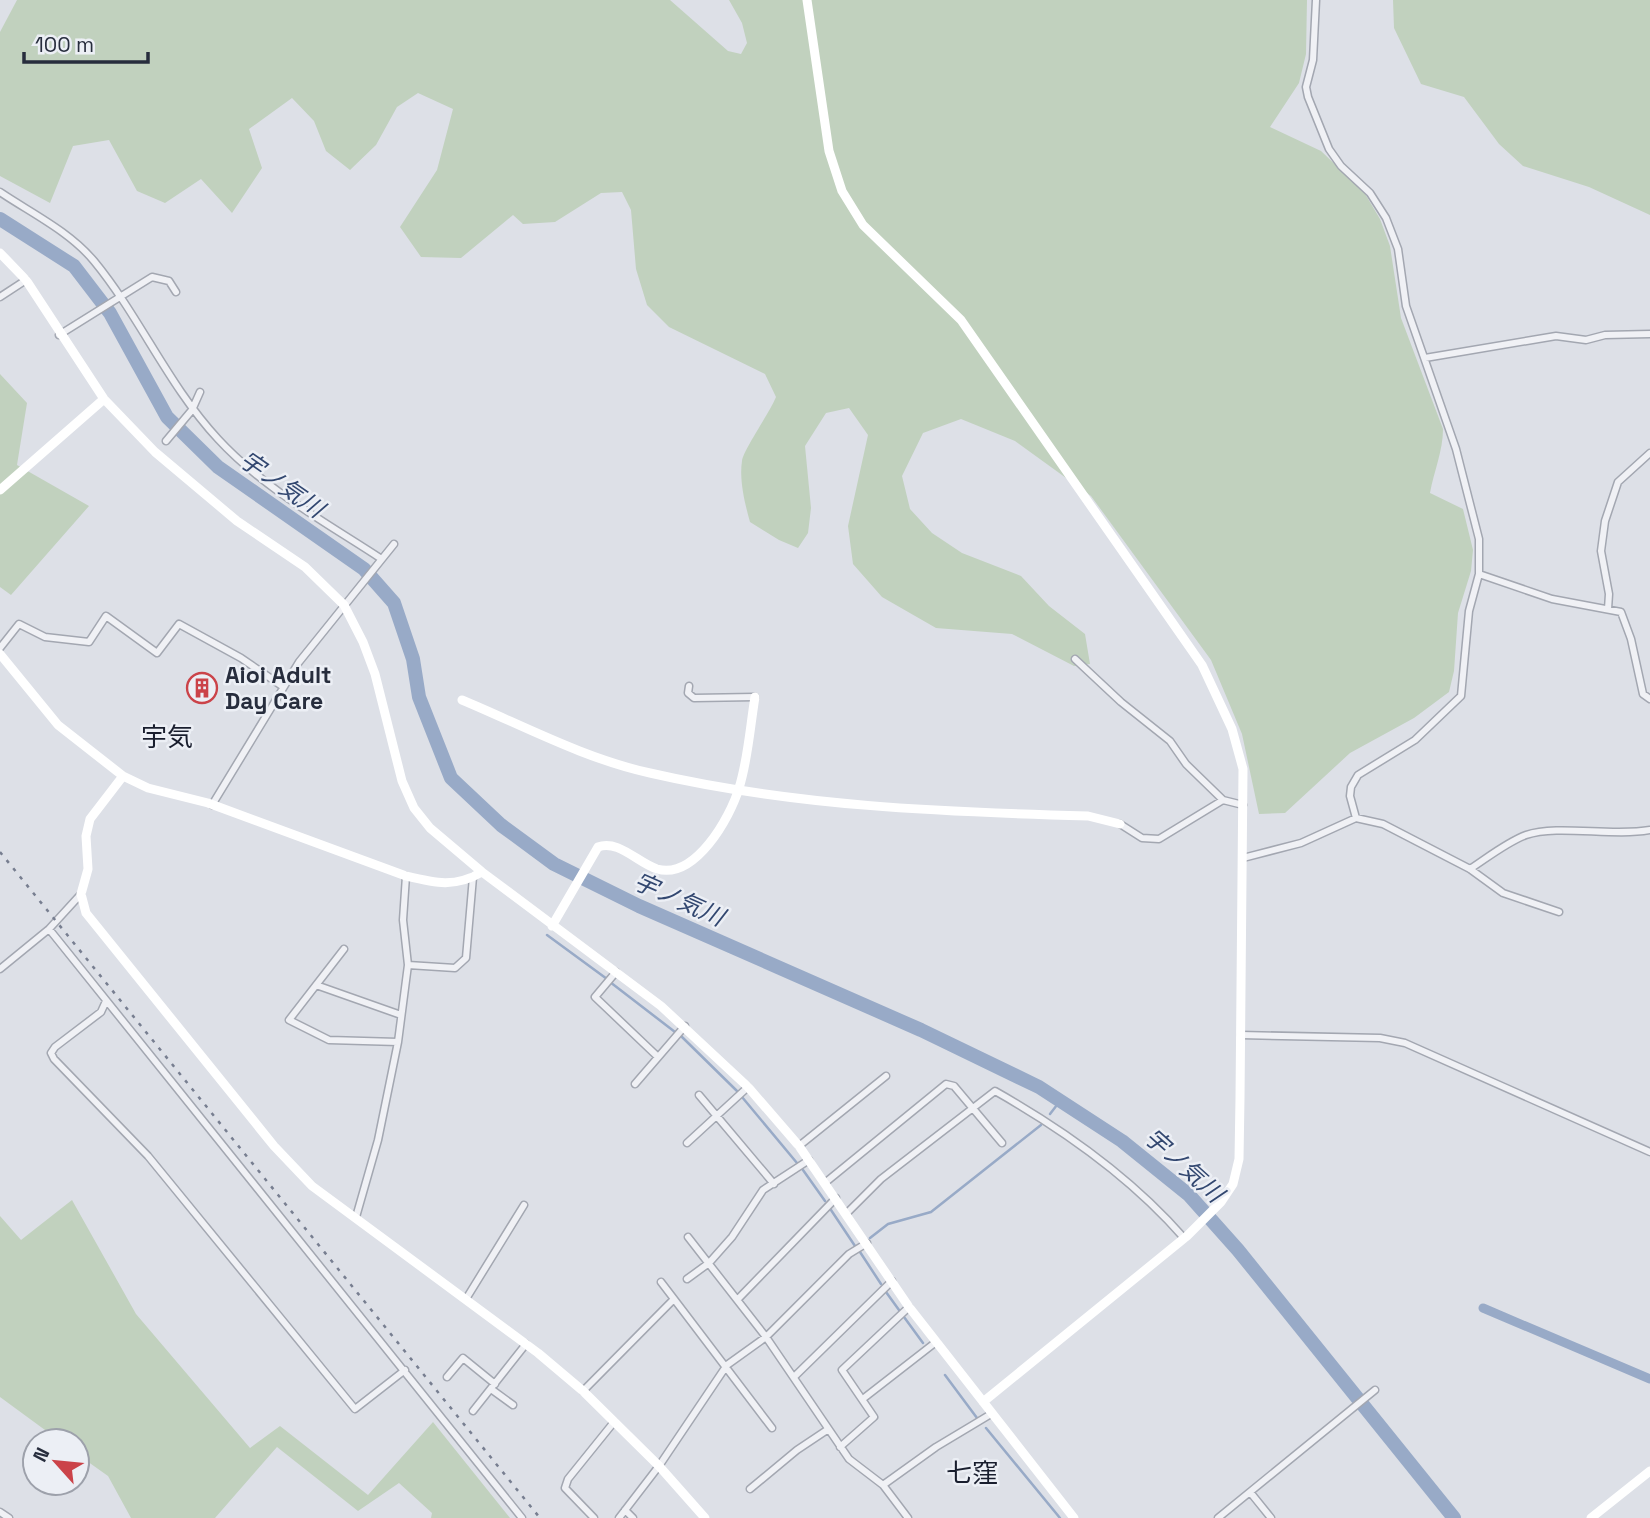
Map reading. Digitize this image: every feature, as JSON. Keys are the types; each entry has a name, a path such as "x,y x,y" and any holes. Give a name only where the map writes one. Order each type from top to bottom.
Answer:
{"street":[{"path":"807,0 829,151 835,173 851,207 873,236 961,320 1202,665 1218,695 1243,769 1239,1159 1233,1184 1221,1202 1186,1237 982,1402"},
{"path":"1316,0 1313,60 1306,87 1308,97 1329,149 1340,166 1370,192 1386,218 1398,249 1406,306 1456,449 1479,539 1479,574 1468,611 1461,696 1415,740 1358,775 1351,787 1350,796 1356,818"},
{"path":"0,192 67,236 93,260 191,412 245,466 379,559"},
{"path":"0,253 26,280 59,335 104,399 201,493 305,567 344,605 363,642 375,674 391,750 414,808 478,874 616,972 685,1026 748,1087 799,1146 909,1307 1074,1518"},
{"path":"59,335 152,277 169,281 176,292"},
{"path":"0,297 26,280"},
{"path":"1425,358 1556,336 1586,340 1605,335 1650,334"},
{"path":"166,441 191,412 200,392"},
{"path":"0,490 104,399"},
{"path":"1608,609 1609,594 1601,551 1605,521 1619,482 1650,453"},
{"path":"212,805 282,687 379,559 394,544"},
{"path":"1479,574 1552,599 1621,612 1632,639 1643,694 1650,699"},
{"path":"0,648 19,624 45,636 89,642 106,616 157,653 178,624 241,657 282,687"},
{"path":"0,654 58,725 123,776 148,788 212,805 406,876 450,884 478,874"},
{"path":"1075,659 1121,702 1170,741 1186,764 1223,800 1243,806"},
{"path":"552,926 598,847 608,845 657,869 675,869 689,863 707,847 739,789 755,697 694,698 688,693 689,686"},
{"path":"462,700 586,752 647,773 840,804 1088,816 1120,824 1142,838 1159,839 1223,800"},
{"path":"0,969 49,929 81,894 88,869 86,836 90,819 123,776"},
{"path":"1243,858 1301,843 1356,818 1383,824 1470,869 1503,893 1559,912"},
{"path":"1470,869 1525,835 1551,832 1628,834 1650,830"},
{"path":"408,965 455,968 466,958 478,874"},
{"path":"356,1217 378,1140 398,1042 408,965 403,920 406,876"},
{"path":"81,894 86,913 274,1146 312,1186 526,1344 583,1391 659,1466 705,1518"},
{"path":"49,929 522,1518"},
{"path":"344,949 289,1020 309,1033 329,1040 398,1042"},
{"path":"616,972 595,998 658,1057"},
{"path":"316,985 401,1015"},
{"path":"106,1002 101,1012 55,1046 51,1053 54,1059 148,1156 355,1409 405,1370"},
{"path":"635,1084 685,1026"},
{"path":"1241,1035 1380,1038 1405,1043 1650,1153"},
{"path":"799,1146 886,1076"},
{"path":"826,1182 946,1084 954,1086 1002,1143"},
{"path":"687,1143 748,1087"},
{"path":"847,1213 881,1179 995,1091 1044,1118 1134,1188 1186,1237"},
{"path":"699,1095 774,1184"},
{"path":"687,1279 709,1263 732,1237 763,1189 809,1160"},
{"path":"738,1299 836,1198"},
{"path":"466,1299 524,1205"},
{"path":"688,1237 766,1337 849,1459 883,1485 908,1518"},
{"path":"619,1518 659,1466 727,1366 766,1337 849,1254 867,1242"},
{"path":"794,1377 892,1281"},
{"path":"661,1282 772,1428"},
{"path":"583,1391 674,1299"},
{"path":"840,1447 874,1417 864,1398 842,1370 909,1307"},
{"path":"864,1398 936,1342"},
{"path":"473,1411 526,1344"},
{"path":"447,1377 463,1358 513,1405"},
{"path":"1218,1518 1375,1390"},
{"path":"883,1485 936,1447 991,1414"},
{"path":"594,1518 565,1488 568,1479 614,1422"},
{"path":"750,1489 797,1450 827,1430"},
{"path":"1591,1518 1650,1471"},
{"path":"1250,1492 1271,1518"},
{"path":"625,1510 634,1518"},
{"path":"0,1512 9,1518"}],"green space":[{"path":"17,0 670,0 728,51 741,54 747,43 742,23 729,0 1307,0 1306,54 1299,83 1270,127 1321,151 1364,192 1380,219 1390,246 1401,318 1443,429 1430,493 1463,509 1473,550 1471,571 1458,613 1454,671 1449,692 1414,718 1350,753 1285,813 1259,814 1242,734 1211,660 1091,496 1015,441 961,419 923,433 902,476 910,509 932,533 962,553 1021,576 1049,606 1085,634 1090,664 1074,666 1012,634 936,628 882,597 853,564 848,526 868,435 849,408 826,413 805,446 811,508 808,533 798,548 750,522 744,500 742,461 776,397 765,374 669,327 647,305 636,269 631,210 622,192 601,193 555,222 523,224 513,215 461,258 421,257 400,227 437,170 453,109 418,93 397,107 376,145 350,170 326,151 314,121 292,98 249,129 262,168 232,213 201,179 165,203 137,191 109,140 73,146 50,203 0,176 0,32"},
{"path":"1393,0 1650,0 1650,215 1589,187 1523,166 1499,144 1464,97 1421,84 1394,28"},
{"path":"0,374 27,403 17,465 89,506 11,595 0,587"},
{"path":"72,1200 136,1314 250,1448 280,1426 368,1495 433,1422 510,1518 431,1518 432,1513 399,1483 358,1511 277,1447 215,1518 131,1518 108,1476 91,1464 91,1427 41,1427 0,1397 0,1216 21,1240"}],"waterway":[{"name":"宇ノ気川","path":"0,219 74,266 110,313 167,417 218,467 364,569 394,603 413,659 419,697 451,778 501,825 554,864 639,906 921,1030 1039,1087 1122,1141 1189,1195 1238,1250 1454,1518"},
{"path":"547,935 607,979"},
{"path":"610,982 675,1032"},
{"path":"682,1037 737,1091"},
{"path":"742,1097 797,1163"},
{"path":"1050,1114 1060,1101"},
{"path":"870,1238 888,1224 931,1212 1041,1125"},
{"path":"803,1170 825,1201"},
{"path":"829,1207 855,1246"},
{"path":"860,1252 881,1284"},
{"path":"886,1292 899,1310"},
{"path":"1483,1308 1650,1379"},
{"path":"904,1317 923,1343"},
{"path":"945,1375 977,1418"},
{"path":"986,1428 1060,1518"}],"railway":[{"path":"0,852 540,1518"}],"place":[{"name":"Aioi Adult Day Care","path":"202,688"}],"district":[{"name":"宇気","path":"167,737"},
{"name":"七窪","path":"972,1473"}]}
